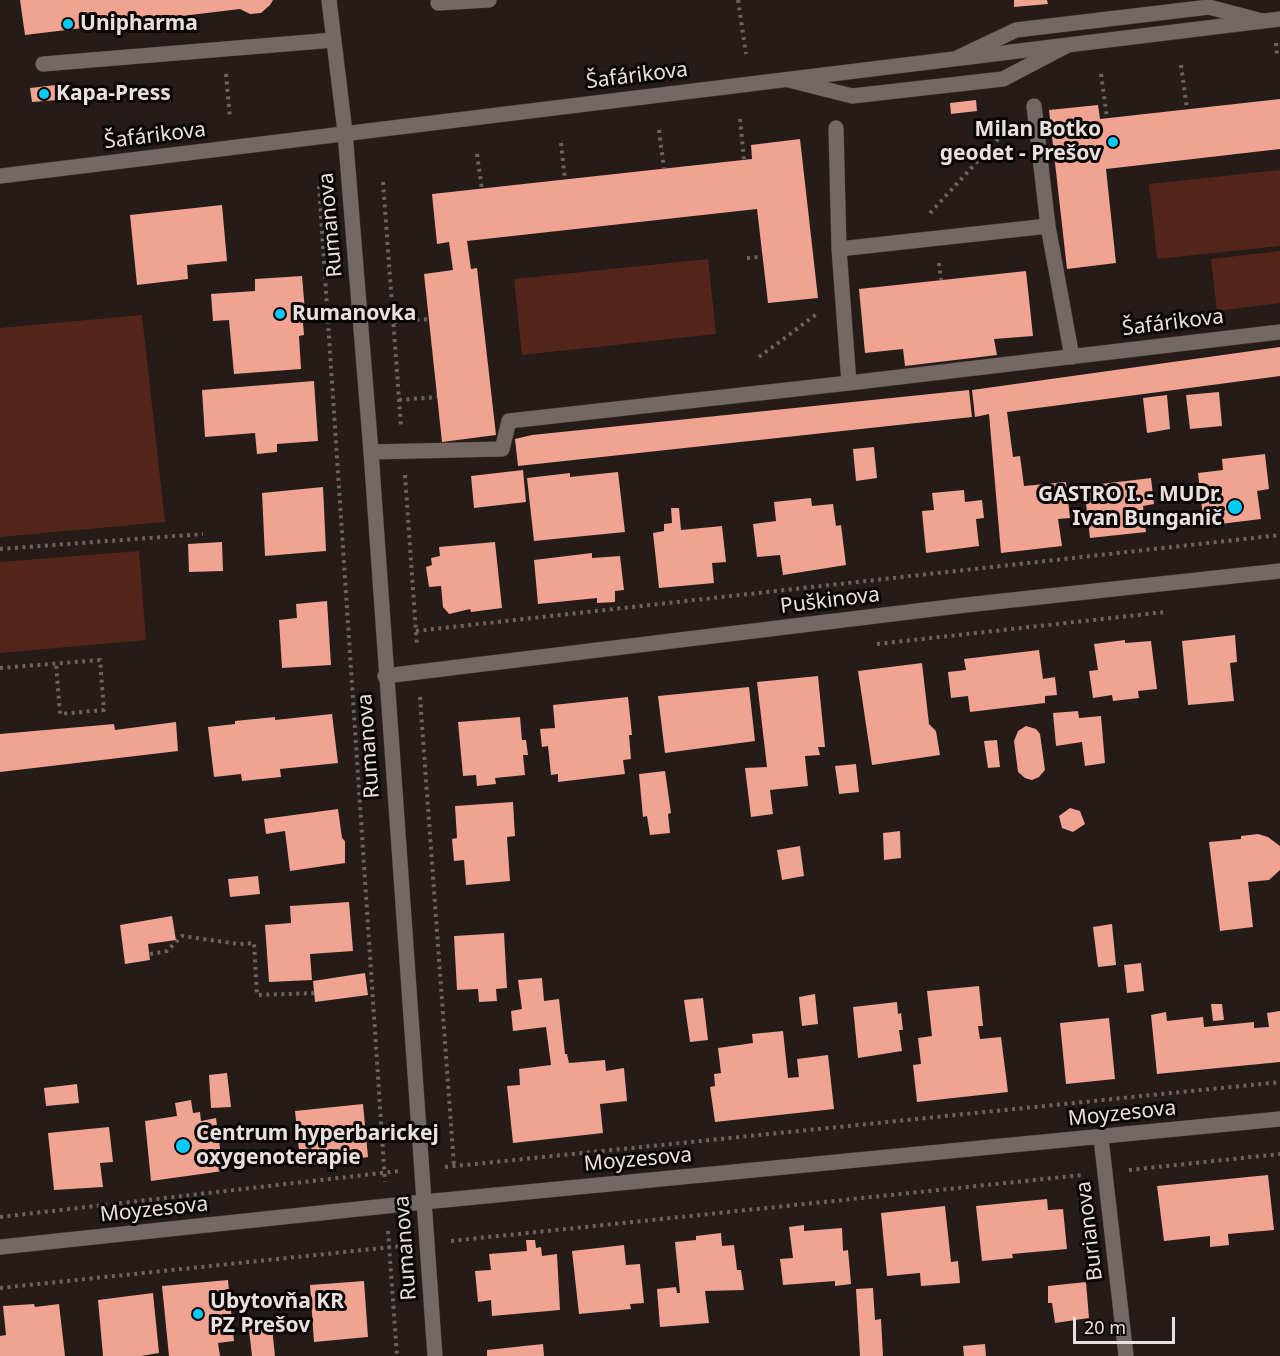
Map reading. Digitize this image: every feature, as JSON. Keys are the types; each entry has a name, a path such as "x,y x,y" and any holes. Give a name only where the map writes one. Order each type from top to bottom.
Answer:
{"street":[{"name":"Rumanova","path":"329,0 345,132 371,453 385,676 435,1356"},
{"path":"438,3 489,0"},
{"path":"958,58 1016,30 1209,7 1272,20"},
{"name":"Šafárikova","path":"0,176 1272,20"},
{"path":"43,64 334,40"},
{"path":"786,79 852,96 1003,79 1071,44"},
{"path":"1034,106 1048,226 1072,357"},
{"path":"836,128 839,249 849,383"},
{"path":"839,249 1048,226"},
{"name":"Šafárikova","path":"371,453 502,449 509,421 1280,332"},
{"name":"Puškinova","path":"385,676 954,607 1280,571"},
{"name":"Moyzesova","path":"0,1248 424,1202 1280,1119"},
{"name":"Burianova","path":"1101,1138 1126,1356"}],"path":[{"path":"738,0 746,54"},
{"path":"224,49 230,118"},
{"path":"1181,65 1187,109"},
{"path":"1101,74 1107,118"},
{"path":"740,119 744,160"},
{"path":"903,242 1014,122"},
{"path":"659,130 664,169"},
{"path":"561,143 565,180"},
{"path":"477,153 482,189"},
{"path":"319,186 397,1356"},
{"path":"747,258 762,257"},
{"path":"759,357 842,294"},
{"path":"393,322 429,318"},
{"path":"399,400 437,397"},
{"path":"0,549 203,534"},
{"path":"416,631 1280,535"},
{"path":"0,668 56,663 100,660 104,710 60,714 56,663"},
{"path":"150,954 167,951 182,936 239,944 254,943 257,995 315,993"},
{"path":"0,1216 421,1169 1280,1082"},
{"path":"0,1288 1280,1154"}],"shaded area":[{"path":"1280,170 1280,246 1157,259 1149,184"},
{"path":"1280,251 1280,303 1217,311 1211,259"},
{"path":"708,259 716,334 522,355 514,279"},
{"path":"142,315 165,522 0,537 0,328"},
{"path":"139,551 146,640 0,653 0,562"}],"building":[{"name":"Unipharma","path":"20,0 273,0 261,13 250,14 240,9 25,35"},
{"path":"1014,0 1047,0 1048,4 1014,7"},
{"name":"Kapa-Press","path":"56,85 57,100 32,102 30,88"},
{"path":"1280,99 1280,149 1106,169 1116,263 1067,269 1049,110 1098,105 1100,119"},
{"path":"976,100 977,111 951,114 950,103"},
{"path":"800,139 818,298 768,303 757,209 467,241 471,269 477,268 496,435 442,442 424,274 453,270 449,242 437,244 432,194 752,159 751,145"},
{"path":"222,205 227,261 187,265 188,279 137,285 130,215"},
{"path":"1026,271 1033,336 994,339 997,355 905,366 903,349 865,353 859,289"},
{"path":"302,276 305,311 302,311 304,335 299,336 301,369 234,374 229,320 213,321 211,294 255,291 255,279"},
{"path":"1280,347 1280,376 1007,412 1013,457 1020,456 1024,486 1066,482 1070,518 1058,519 1062,546 1001,553 989,414 975,417 972,390"},
{"path":"314,381 318,441 277,444 277,452 257,454 255,433 205,437 202,390"},
{"path":"969,390 972,417 518,466 515,439 532,435"},
{"path":"1219,392 1222,426 1190,429 1186,395"},
{"path":"1167,395 1170,429 1147,433 1143,398"},
{"path":"874,447 877,478 856,481 853,449"},
{"path":"1265,454 1269,489 1257,491 1261,519 1204,526 1198,473 1223,470 1222,459"},
{"path":"523,470 526,502 474,508 471,476"},
{"path":"618,472 625,532 534,541 527,478 570,473 570,477"},
{"path":"1151,478 1154,504 1143,506 1146,532 1090,538 1084,486"},
{"path":"323,487 326,551 265,556 262,493"},
{"path":"964,490 965,502 982,500 984,518 976,519 979,546 926,553 922,511 934,510 932,493"},
{"path":"811,498 812,506 833,504 836,526 841,525 846,565 783,575 780,555 757,557 753,524 776,521 774,502"},
{"path":"671,508 679,508 681,530 722,526 726,562 712,563 714,583 659,588 653,533 664,531 664,524 672,523"},
{"path":"222,542 223,571 189,572 188,544"},
{"path":"495,542 502,608 471,612 470,609 449,614 443,607 441,586 429,587 426,567 432,565 431,558 440,556 439,547"},
{"path":"592,553 592,558 620,556 624,590 615,591 615,602 597,603 597,598 538,604 534,560"},
{"path":"327,601 331,665 282,668 279,620 297,618 296,604"},
{"path":"1235,635 1237,662 1230,663 1234,701 1188,705 1182,641"},
{"path":"1125,640 1125,643 1151,641 1157,689 1138,691 1139,698 1113,701 1112,695 1093,698 1089,671 1098,670 1094,644"},
{"path":"1039,650 1043,679 1055,677 1057,695 1045,696 1045,703 970,712 968,696 951,698 948,672 966,670 964,659"},
{"path":"922,663 929,724 936,731 940,755 872,765 858,671"},
{"path":"818,676 825,747 818,747 820,755 805,756 808,786 770,790 773,814 751,817 745,768 767,767 757,682"},
{"path":"749,687 755,741 665,753 658,696"},
{"path":"628,697 632,735 629,735 631,759 623,760 625,774 558,782 558,774 551,775 548,746 542,747 540,729 555,728 553,705"},
{"path":"1078,711 1079,718 1101,716 1105,763 1085,766 1082,742 1056,746 1053,713"},
{"path":"332,714 338,763 280,769 281,777 242,781 241,774 214,777 208,727 235,724 235,721 275,717 275,720"},
{"path":"520,717 522,740 526,740 528,755 523,755 525,775 495,778 496,784 477,786 476,775 463,776 458,722"},
{"path":"176,722 178,751 0,772 0,734 114,724 115,730"},
{"path":"1026,726 1036,729 1040,734 1045,770 1039,777 1032,780 1018,772 1014,741 1018,731"},
{"path":"997,740 1000,767 988,768 984,741"},
{"path":"856,764 859,792 839,794 835,766"},
{"path":"665,771 671,813 668,814 670,833 650,835 647,816 643,817 639,774"},
{"path":"513,802 515,836 507,837 510,881 466,885 464,860 454,861 452,839 457,838 455,806"},
{"path":"1070,808 1080,811 1085,824 1073,832 1062,828 1059,816"},
{"path":"338,809 342,838 345,841 345,863 290,871 285,831 266,834 264,819"},
{"path":"900,831 901,858 884,860 883,833"},
{"path":"1258,834 1268,837 1280,846 1280,870 1269,880 1248,882 1253,927 1220,931 1209,842 1241,839 1241,836"},
{"path":"800,846 804,876 782,880 777,850"},
{"path":"258,876 260,894 230,897 228,879"},
{"path":"349,902 353,951 310,954 312,980 269,982 265,925 291,923 290,906"},
{"path":"172,916 176,940 148,944 150,960 125,964 120,925"},
{"path":"1112,924 1116,965 1098,967 1093,927"},
{"path":"504,933 507,988 496,989 497,1001 479,1002 478,989 457,990 454,936"},
{"path":"1141,963 1144,991 1127,993 1124,965"},
{"path":"365,973 368,995 315,1002 313,981"},
{"path":"542,978 544,1001 559,999 565,1054 567,1054 569,1063 605,1060 606,1071 624,1068 627,1101 600,1104 603,1133 513,1143 507,1086 520,1085 519,1069 551,1065 546,1027 513,1031 511,1011 522,1009 518,980"},
{"path":"979,986 983,1026 978,1026 980,1039 1001,1037 1008,1092 917,1102 913,1065 921,1064 918,1038 932,1036 927,991"},
{"path":"815,994 818,1024 802,1026 799,997"},
{"path":"703,998 708,1040 690,1042 684,1000"},
{"path":"897,1002 903,1030 899,1030 902,1051 858,1058 853,1007"},
{"path":"1211,1004 1222,1004 1224,1020 1213,1021"},
{"path":"1280,1011 1280,1062 1157,1074 1151,1015 1166,1012 1167,1021 1203,1017 1204,1027 1254,1022 1254,1028 1269,1027 1267,1013"},
{"path":"1109,1018 1115,1079 1066,1084 1060,1023"},
{"path":"783,1031 788,1078 799,1077 797,1059 828,1055 834,1109 715,1122 710,1087 715,1086 714,1074 721,1073 718,1048 753,1043 752,1034"},
{"path":"227,1073 231,1107 211,1108 209,1075"},
{"path":"77,1084 79,1103 46,1106 44,1088"},
{"name":"Centrum hyperbarickej oxygenoterapie","path":"191,1100 193,1113 200,1112 201,1121 216,1118 223,1171 151,1181 145,1121 177,1116 175,1103"},
{"path":"363,1104 368,1157 313,1165 311,1148 299,1150 295,1111"},
{"path":"109,1127 113,1162 100,1163 103,1187 54,1190 48,1133"},
{"path":"1268,1175 1274,1230 1228,1234 1229,1245 1210,1247 1210,1236 1164,1241 1157,1186"},
{"path":"1047,1199 1048,1210 1063,1209 1067,1249 1012,1254 1013,1258 982,1261 976,1206"},
{"path":"945,1206 951,1262 958,1261 960,1283 921,1286 920,1273 887,1276 881,1213"},
{"path":"804,1225 804,1231 842,1228 843,1251 848,1250 851,1284 835,1286 835,1281 783,1285 780,1259 793,1258 789,1227"},
{"path":"721,1233 722,1246 734,1245 737,1270 741,1270 744,1290 705,1291 709,1323 660,1327 657,1289 676,1287 677,1293 680,1293 675,1242 696,1240 696,1236"},
{"path":"526,1240 535,1240 536,1248 541,1247 542,1256 557,1254 560,1310 492,1316 491,1300 478,1302 475,1271 491,1270 489,1254 527,1251"},
{"path":"624,1245 626,1265 640,1264 644,1303 630,1304 631,1309 579,1314 572,1251"},
{"name":"Ubytovňa KR PZ Prešov","path":"228,1280 234,1341 218,1343 220,1356 169,1356 162,1286"},
{"path":"364,1281 368,1337 314,1342 310,1285"},
{"path":"1086,1282 1089,1318 1055,1323 1052,1303 1048,1303 1048,1286"},
{"path":"873,1288 875,1320 881,1319 883,1356 860,1356 856,1289"},
{"path":"153,1293 159,1353 141,1356 103,1356 98,1300"},
{"path":"34,1304 35,1307 59,1304 65,1356 0,1356 0,1336 6,1335 3,1306"},
{"path":"271,1318 275,1356 252,1356 248,1321"},
{"path":"543,1344 544,1356 487,1356 487,1350"},
{"path":"985,1344 986,1356 964,1356 963,1346"}],"place":[{"name":"Unipharma","path":"68,24"},
{"name":"Kapa-Press","path":"44,94"},
{"name":"Milan Botko geodet - Prešov","path":"1113,142"},
{"name":"Rumanovka","path":"280,314"},
{"name":"GASTRO I. - MUDr. Ivan Bunganič","path":"1235,507"},
{"name":"Centrum hyperbarickej oxygenoterapie","path":"183,1146"},
{"name":"Ubytovňa KR PZ Prešov","path":"198,1314"}]}
